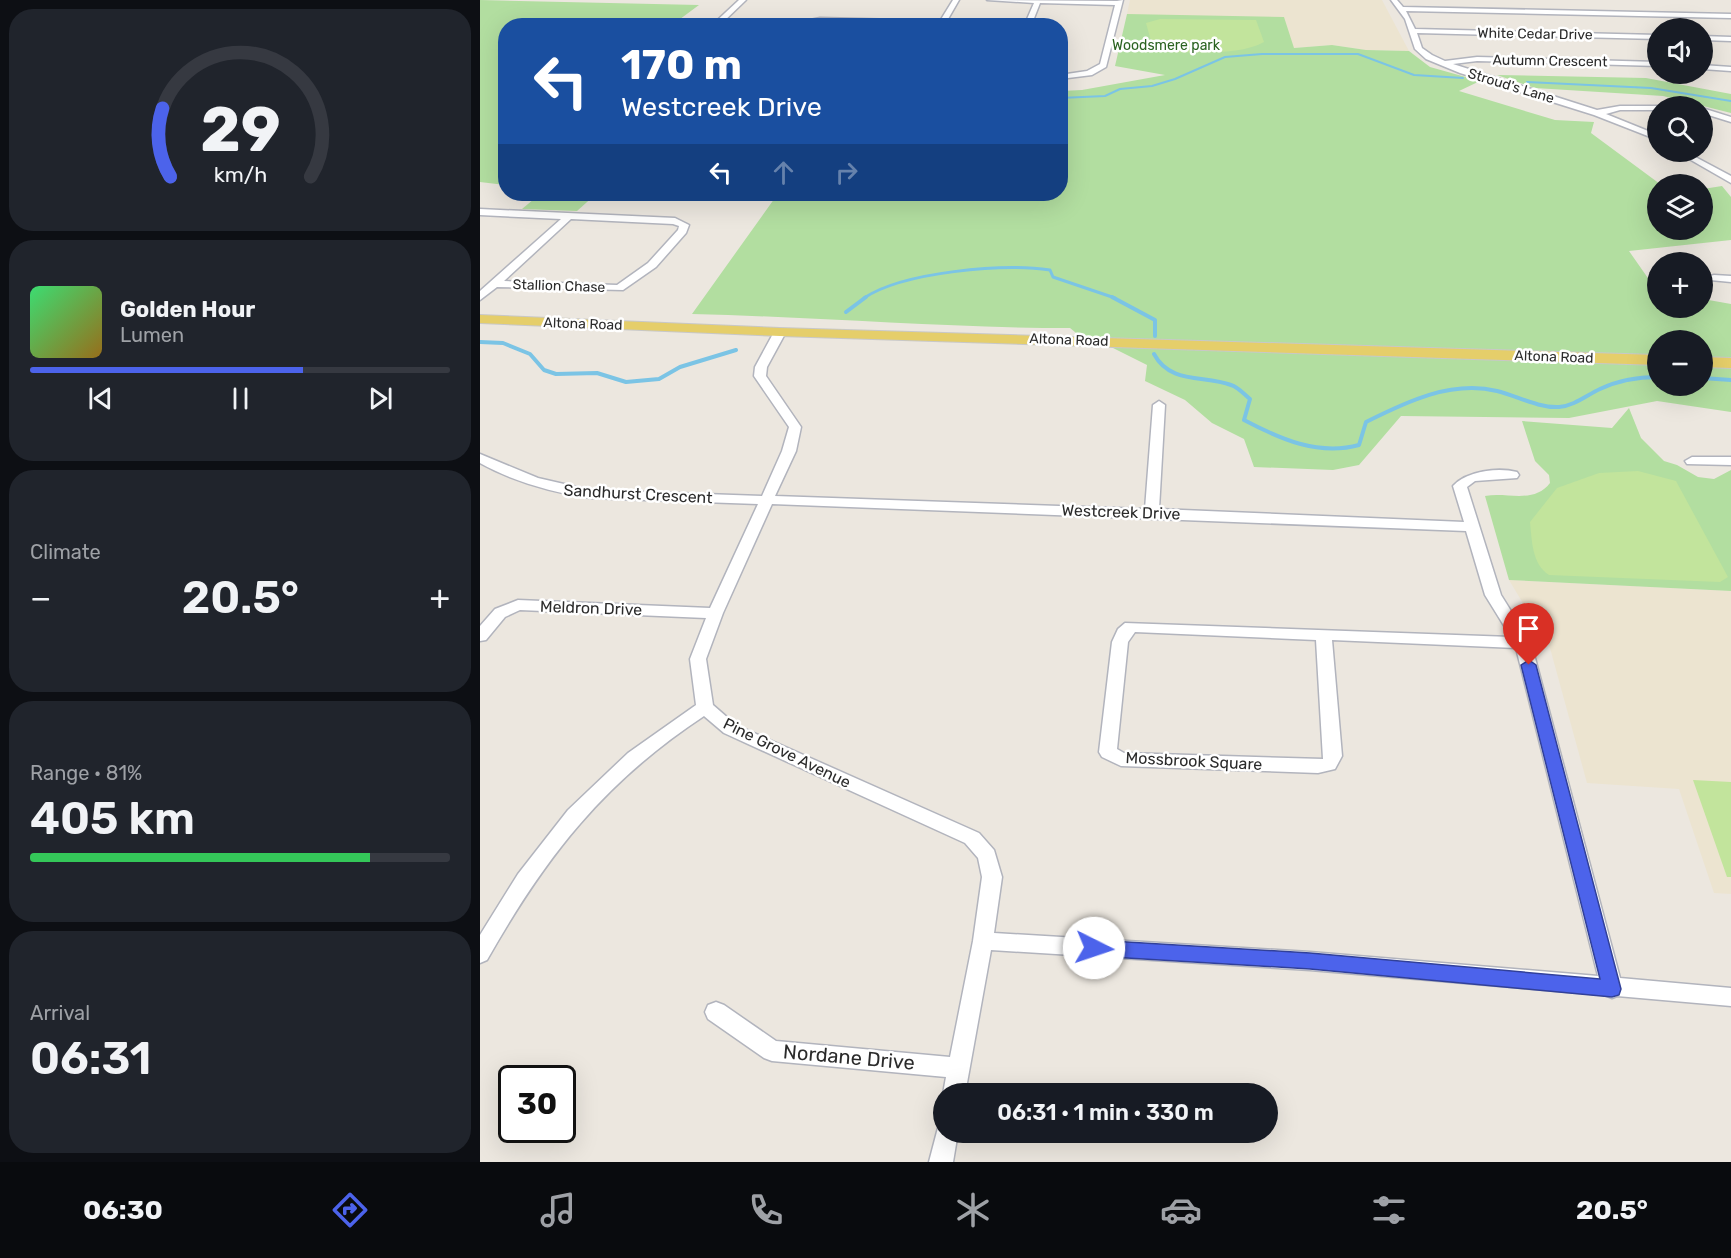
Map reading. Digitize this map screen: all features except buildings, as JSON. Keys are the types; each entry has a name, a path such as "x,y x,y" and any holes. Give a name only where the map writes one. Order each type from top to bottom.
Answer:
{"main road":[{"name":"Altona Road","path":"480,319 780,332 1647,360"},
{"path":"1713,362 1731,363"}],"street":[{"path":"723,18 743,0"},
{"path":"945,18 956,0"},
{"path":"990,0 1120,2 1103,64 1089,73 1068,76"},
{"name":"Stroud's Lane","path":"1394,0 1413,31 1419,48 1442,63 1597,113 1647,133"},
{"path":"1031,18 1038,1"},
{"path":"1401,9 1731,16"},
{"name":"White Cedar Drive","path":"1413,31 1647,37"},
{"path":"1713,38 1731,39"},
{"name":"Autumn Crescent","path":"1442,63 1477,59 1647,64"},
{"path":"1713,68 1731,69"},
{"path":"1597,113 1620,108 1647,108"},
{"path":"1713,114 1731,120"},
{"path":"1699,162 1731,180"},
{"path":"480,212 568,217"},
{"path":"480,297 568,217"},
{"name":"Stallion Chase","path":"495,284 619,288 652,265 682,231 684,225 568,217"},
{"path":"1714,278 1731,279"},
{"name":"Pine Grove Avenue","path":"780,332 761,368 760,376 795,427 789,451 714,613 698,659 705,707 730,729 972,838 987,855 992,877 983,941 956,1083"},
{"path":"1152,513 1159,405"},
{"name":"Sandhurst Crescent","path":"480,458 514,475 556,489 590,494 767,500"},
{"path":"1692,461 1731,461"},
{"path":"1512,475 1472,477 1460,486 1493,595 1523,644 1612,989"},
{"name":"Westcreek Drive","path":"767,500 1474,527"},
{"name":"Meldron Drive","path":"480,636 500,613 519,605 714,613"},
{"name":"Mossbrook Square","path":"1324,635 1333,756 1329,764 1318,766 1121,759 1108,752 1120,642 1124,633 1131,627 1324,635 1523,644"},
{"path":"480,954 528,873 582,805 617,773 705,707"},
{"path":"983,941 1310,961 1731,998"},
{"name":"Nordane Drive","path":"716,1012 772,1051 958,1068"},
{"path":"941,1162 944,1143"}],"shaded area":[{"path":"1130,0 1382,0 1409,51 1366,50 1332,45 1294,48 1127,14"},
{"path":"1509,580 1731,591 1731,894 1714,893 1679,789 1587,783 1550,648"}],"green space":[{"path":"480,0 699,5 681,18 498,18 498,184 480,182"},
{"name":"Woodsmere park","path":"1127,14 1284,17 1294,48 1332,45 1366,50 1409,51 1430,67 1480,81 1459,91 1555,120 1594,122 1591,133 1647,174 1647,240 1713,240 1713,187 1722,186 1731,197 1731,240 1629,251 1647,277 1647,318 1713,318 1713,301 1731,304 1731,412 1657,401 1569,418 1401,416 1359,465 1333,470 1254,467 1244,439 1212,423 1185,400 1145,381 1147,365 1111,347 1086,341 1070,328 692,314 773,201 1068,201 1068,91 1165,75 1115,66"},
{"name":"Woodsmere park","path":"1160,19 1256,20 1264,42 1240,50 1154,52 1146,23"},
{"path":"1497,75 1646,78 1647,84 1678,84 1731,94 1731,113 1713,108 1713,96 1663,96 1535,88"},
{"path":"532,201 588,201 577,211 522,209"},
{"path":"1629,408 1641,438 1664,461 1677,465 1698,477 1714,479 1731,470 1731,591 1509,580 1485,496 1528,495 1544,489 1550,483 1549,475 1535,461 1522,421 1612,428"},
{"path":"1638,471 1676,481 1728,577 1720,582 1549,575 1543,570 1534,552 1530,522 1557,488 1599,473"},
{"path":"1693,780 1731,782 1731,877 1727,877"}],"waterway":[{"path":"1068,98 1105,96 1120,89 1152,86 1175,79 1225,57 1262,54 1358,54 1414,75 1463,78"},
{"path":"1527,82 1651,88 1731,101"},
{"path":"864,298 881,289 928,276 1007,268 1050,270 1053,277 1115,298"},
{"path":"846,312 866,297"},
{"path":"1112,297 1155,320 1155,336"},
{"path":"480,342 503,343 530,354 544,370 556,374 597,373 626,382 659,379 680,367 736,350"},
{"path":"1154,354 1161,364 1178,374 1220,382 1239,389 1250,399 1244,420 1300,444 1329,448 1359,445 1366,422 1397,407 1446,391 1480,388 1543,406 1559,407 1575,402 1614,383 1647,378"},
{"path":"1713,379 1731,380"}],"route":[{"path":"1094,948 1310,961 1612,989 1529,665"}]}
